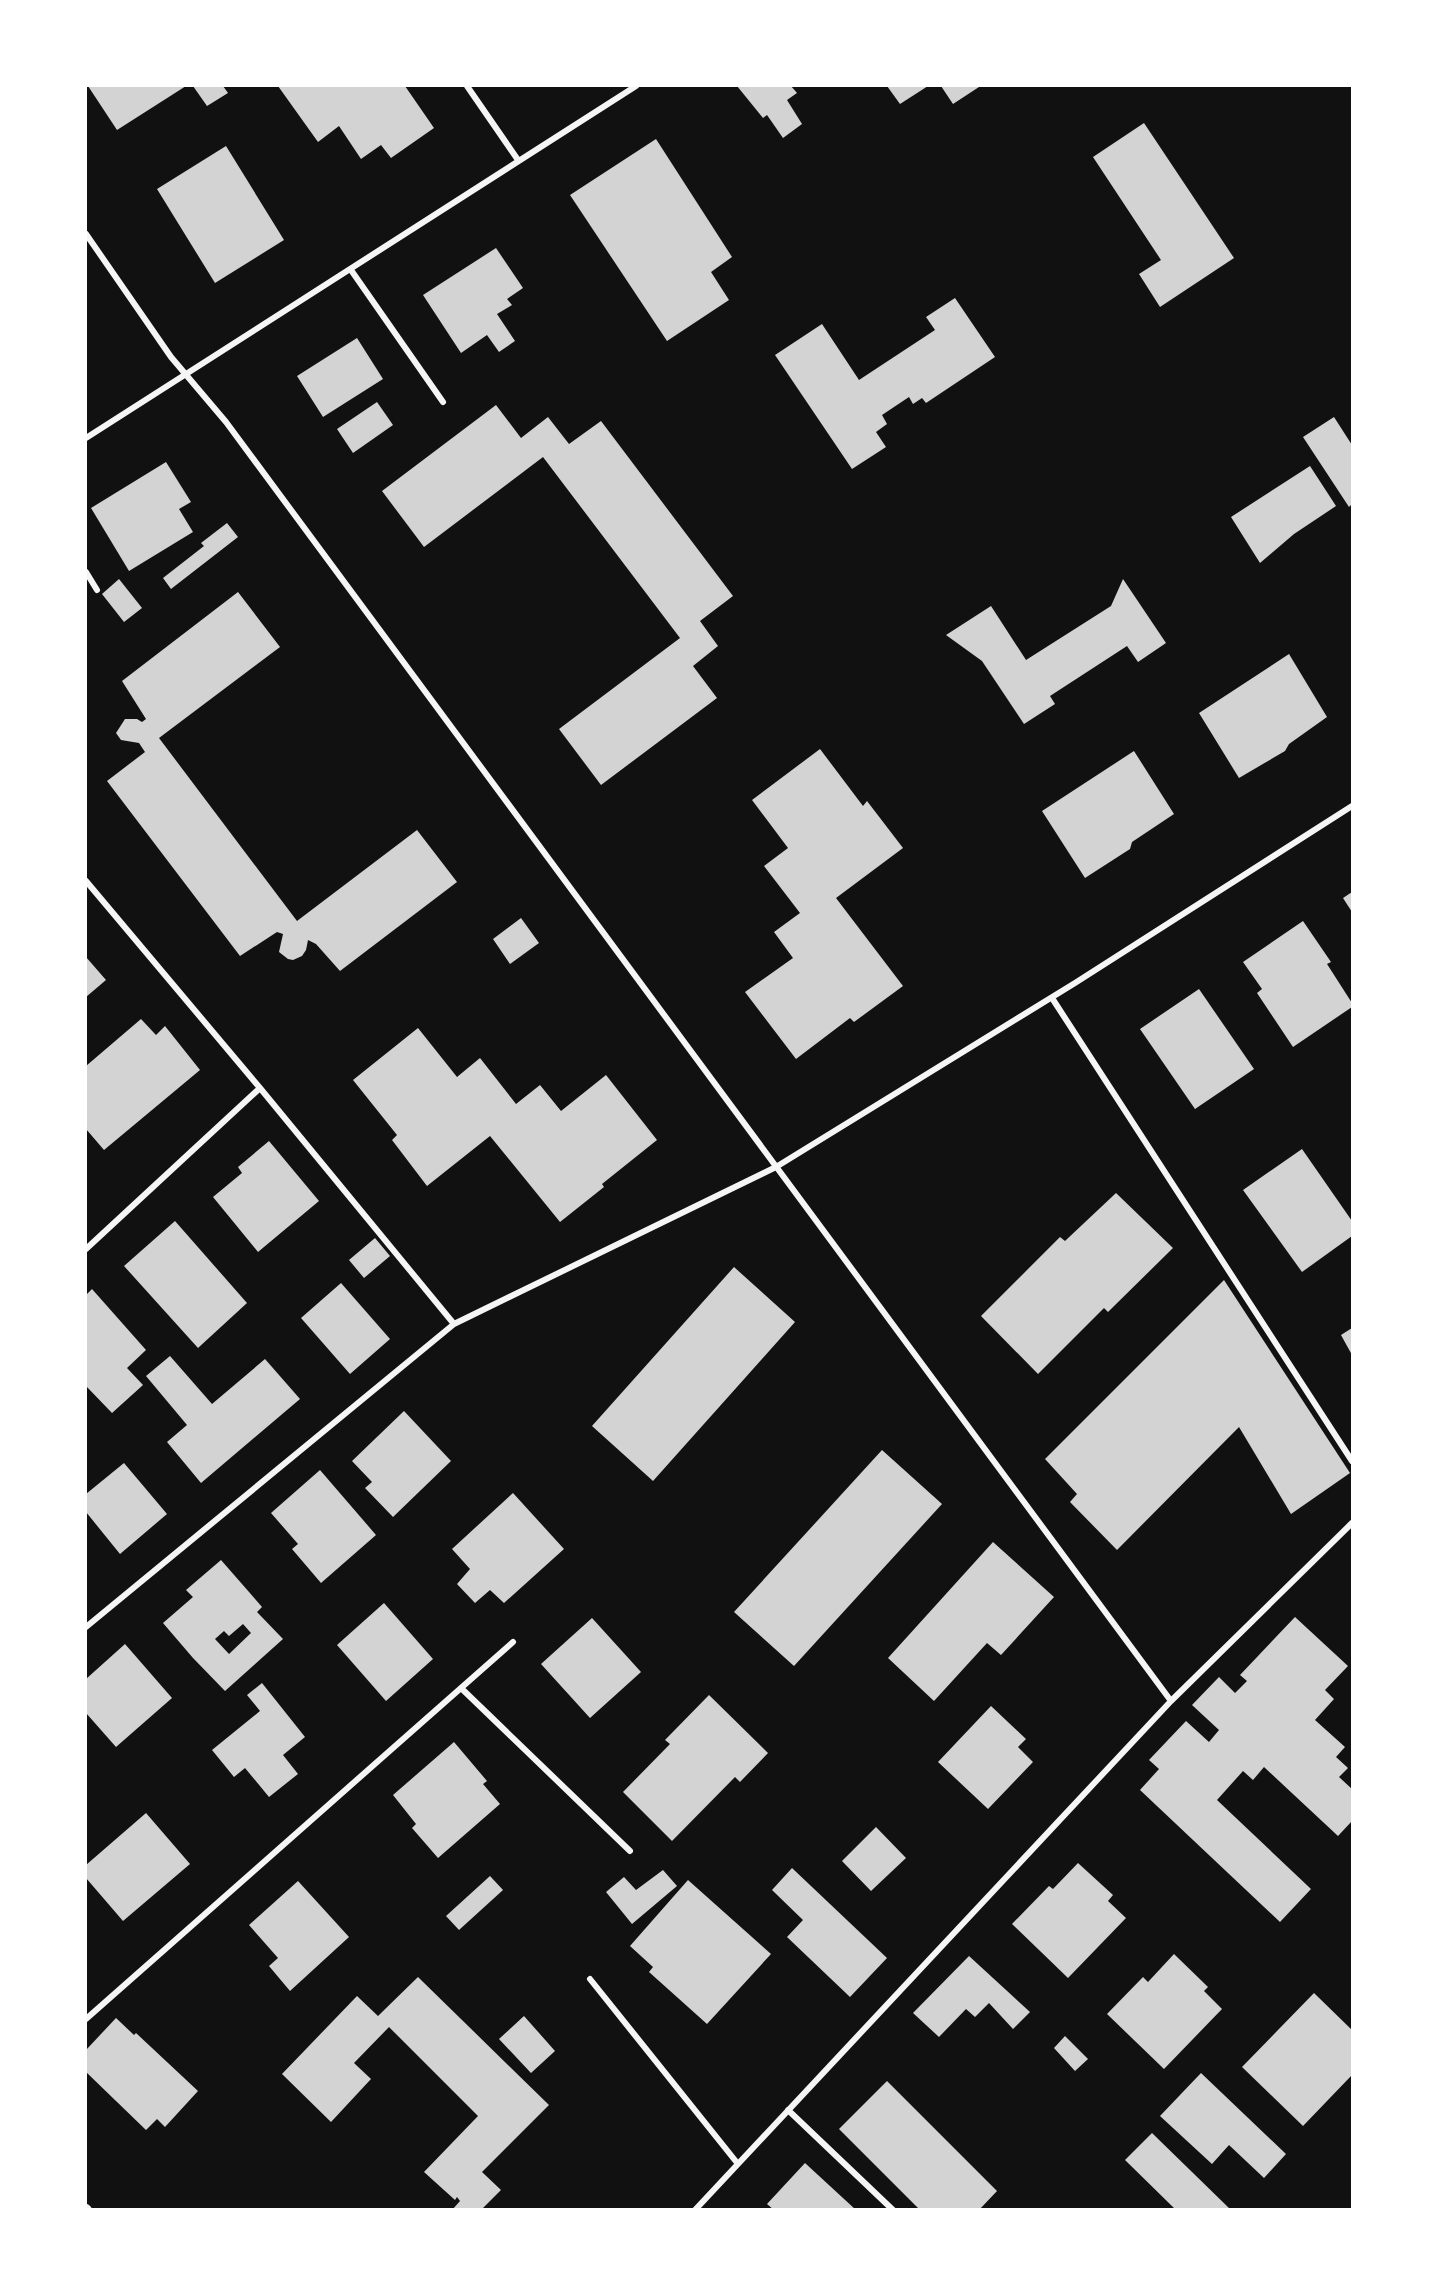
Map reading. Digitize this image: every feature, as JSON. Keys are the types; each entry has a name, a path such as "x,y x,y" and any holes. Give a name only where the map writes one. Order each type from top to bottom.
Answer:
{"street":[{"path":"467,86 518,160"},
{"path":"86,438 636,86"},
{"path":"86,234 171,357 233,431 1171,1701"},
{"path":"351,270 443,402"},
{"path":"86,573 97,590"},
{"path":"86,1627 454,1324 776,1167 1052,998 1353,806"},
{"path":"86,881 454,1324"},
{"path":"1052,998 1353,1461"},
{"path":"86,1249 260,1088"},
{"path":"695,2210 1171,1701 1353,1523"},
{"path":"86,2019 513,1642"},
{"path":"461,1688 630,1851"},
{"path":"590,1979 738,2164"},
{"path":"788,2110 893,2210"}],"building":[{"path":"88,86 186,86 117,130"},
{"path":"193,86 223,86 228,93 207,106"},
{"path":"278,86 405,86 434,128 391,158 381,145 361,159 339,126 318,142"},
{"path":"737,86 791,86 797,93 787,100 802,124 783,138 767,115 763,118"},
{"path":"887,86 928,86 900,104"},
{"path":"941,86 978,86 979,87 953,104"},
{"path":"1144,123 1234,258 1160,307 1139,274 1161,260 1093,157"},
{"path":"656,139 732,257 711,272 729,300 667,341 570,195"},
{"path":"226,146 284,240 215,283 157,189"},
{"path":"496,248 523,288 507,299 512,305 497,314 515,341 499,352 487,335 461,353 423,295"},
{"path":"955,298 995,357 926,403 922,398 913,404 909,397 882,415 887,424 876,432 886,447 852,469 775,355 822,324 859,380 935,330 926,317"},
{"path":"357,338 383,379 323,417 297,376"},
{"path":"377,402 393,425 353,453 337,429"},
{"path":"496,405 521,438 548,417 569,444 601,421 733,596 700,621 718,646 693,666 717,698 601,785 559,729 680,638 543,457 424,547 382,491"},
{"path":"1334,417 1352,445 1352,504 1349,507 1303,437"},
{"path":"166,462 191,502 179,509 193,532 129,571 91,508"},
{"path":"1310,466 1336,506 1294,534 1260,563 1231,517"},
{"path":"227,523 238,537 171,589 163,578 204,546 201,543"},
{"path":"119,579 142,608 124,622 102,594"},
{"path":"1123,579 1166,643 1138,662 1127,646 1050,696 1055,704 1024,724 982,661 946,635 991,606 1026,660 1111,606"},
{"path":"238,592 280,647 159,738 297,921 417,830 457,882 340,971 316,944 308,940 302,956 293,960 288,959 279,952 283,934 277,932 240,956 107,781 145,752 139,743 121,740 116,733 125,719 137,719 142,722 146,719 122,681"},
{"path":"1289,654 1327,717 1289,744 1285,751 1239,778 1199,713"},
{"path":"820,749 863,806 867,801 903,848 836,898 903,986 854,1022 850,1018 796,1059 745,992 793,958 774,932 800,913 764,866 788,848 752,800"},
{"path":"1134,751 1174,814 1132,842 1130,849 1085,878 1042,811"},
{"path":"1352,892 1352,912 1343,898"},
{"path":"521,918 539,943 510,964 493,939"},
{"path":"1303,921 1331,962 1327,964 1352,1003 1352,1007 1293,1047 1257,993 1262,989 1243,962"},
{"path":"86,957 106,980 86,997"},
{"path":"1199,989 1254,1069 1195,1109 1140,1029"},
{"path":"141,1019 156,1035 165,1026 200,1070 104,1150 86,1129 86,1066"},
{"path":"418,1028 457,1077 480,1058 516,1104 540,1085 561,1111 606,1075 657,1140 602,1184 604,1187 560,1222 490,1136 427,1186 392,1140 397,1135 353,1080"},
{"path":"269,1141 319,1201 258,1252 213,1197 242,1173 238,1167"},
{"path":"1302,1149 1352,1221 1352,1236 1302,1272 1243,1190"},
{"path":"1116,1193 1173,1248 1108,1312 1104,1308 1038,1374 981,1316 1060,1237 1065,1241"},
{"path":"175,1221 247,1303 198,1348 124,1266"},
{"path":"375,1238 390,1256 364,1278 349,1260"},
{"path":"734,1267 795,1322 653,1481 592,1426"},
{"path":"1224,1280 1350,1473 1291,1514 1239,1427 1117,1550 1070,1502 1077,1494 1045,1459"},
{"path":"341,1283 390,1339 350,1374 301,1318"},
{"path":"92,1289 146,1350 127,1368 143,1385 112,1413 86,1386 86,1295"},
{"path":"1352,1328 1352,1355 1341,1335"},
{"path":"170,1356 212,1404 265,1359 300,1399 201,1483 167,1442 187,1425 146,1376"},
{"path":"404,1411 451,1461 393,1517 365,1488 372,1482 352,1461"},
{"path":"882,1450 942,1504 794,1666 734,1612"},
{"path":"124,1463 167,1514 120,1554 86,1512 86,1494"},
{"path":"320,1470 376,1535 321,1583 292,1549 298,1544 271,1513"},
{"path":"513,1493 564,1549 504,1603 490,1590 475,1603 457,1584 470,1569 452,1549"},
{"path":"993,1542 1054,1597 1001,1655 987,1643 934,1701 888,1658"},
{"path":"221,1560 262,1607 257,1612 283,1639 225,1691 163,1623 193,1597 186,1590","holes":["243,1624 251,1633 229,1654 215,1639 224,1631 229,1636"]},
{"path":"384,1603 433,1659 386,1701 337,1645"},
{"path":"1295,1617 1348,1666 1325,1690 1334,1699 1315,1720 1345,1747 1336,1757 1348,1768 1339,1777 1352,1789 1352,1821 1338,1836 1264,1767 1253,1780 1243,1771 1217,1800 1311,1889 1280,1922 1140,1790 1159,1769 1149,1760 1186,1721 1209,1742 1219,1730 1192,1705 1219,1677 1235,1693 1247,1681 1240,1675"},
{"path":"592,1618 641,1672 590,1718 541,1664"},
{"path":"125,1644 172,1698 116,1747 86,1713 86,1679"},
{"path":"262,1683 305,1737 283,1755 298,1774 269,1797 245,1768 234,1777 212,1750 260,1711 247,1695"},
{"path":"709,1695 768,1753 740,1782 735,1777 672,1841 623,1792 670,1744 665,1740"},
{"path":"991,1706 1026,1739 1018,1747 1033,1762 988,1809 938,1762"},
{"path":"454,1742 487,1781 483,1784 500,1804 438,1858 412,1828 416,1824 393,1795"},
{"path":"146,1813 190,1864 123,1921 86,1878 86,1865"},
{"path":"876,1827 906,1858 871,1891 842,1861"},
{"path":"1078,1863 1113,1895 1108,1901 1126,1918 1068,1978 1012,1924 1049,1886 1053,1889"},
{"path":"792,1868 887,1958 850,1997 787,1937 803,1920 772,1890"},
{"path":"663,1870 677,1886 632,1924 606,1892 624,1877 636,1890"},
{"path":"490,1876 503,1890 459,1930 446,1916"},
{"path":"688,1880 771,1954 707,2024 649,1972 653,1967 630,1946"},
{"path":"298,1881 349,1937 290,1991 269,1966 278,1958 249,1925"},
{"path":"1174,1954 1208,1987 1204,1991 1222,2009 1164,2069 1107,2014 1143,1977 1148,1982"},
{"path":"969,1956 1030,2012 1013,2029 989,2003 975,2017 966,2009 939,2037 913,2013"},
{"path":"418,1977 549,2105 482,2172 501,2190 481,2210 452,2210 460,2201 457,2197 455,2200 424,2172 478,2116 389,2027 354,2063 371,2079 331,2122 282,2074 357,1996 378,2016"},
{"path":"1314,1993 1352,2030 1352,2075 1303,2126 1242,2067"},
{"path":"524,2016 555,2051 531,2073 499,2039"},
{"path":"116,2018 134,2035 136,2033 198,2091 165,2127 157,2119 146,2130 86,2072 86,2050"},
{"path":"1065,2036 1088,2059 1075,2071 1054,2048"},
{"path":"1201,2073 1286,2154 1264,2178 1229,2145 1212,2164 1160,2116"},
{"path":"887,2081 997,2191 979,2210 920,2210 839,2129"},
{"path":"1152,2133 1231,2210 1176,2210 1125,2160"},
{"path":"805,2163 856,2210 774,2210 767,2204"}]}
